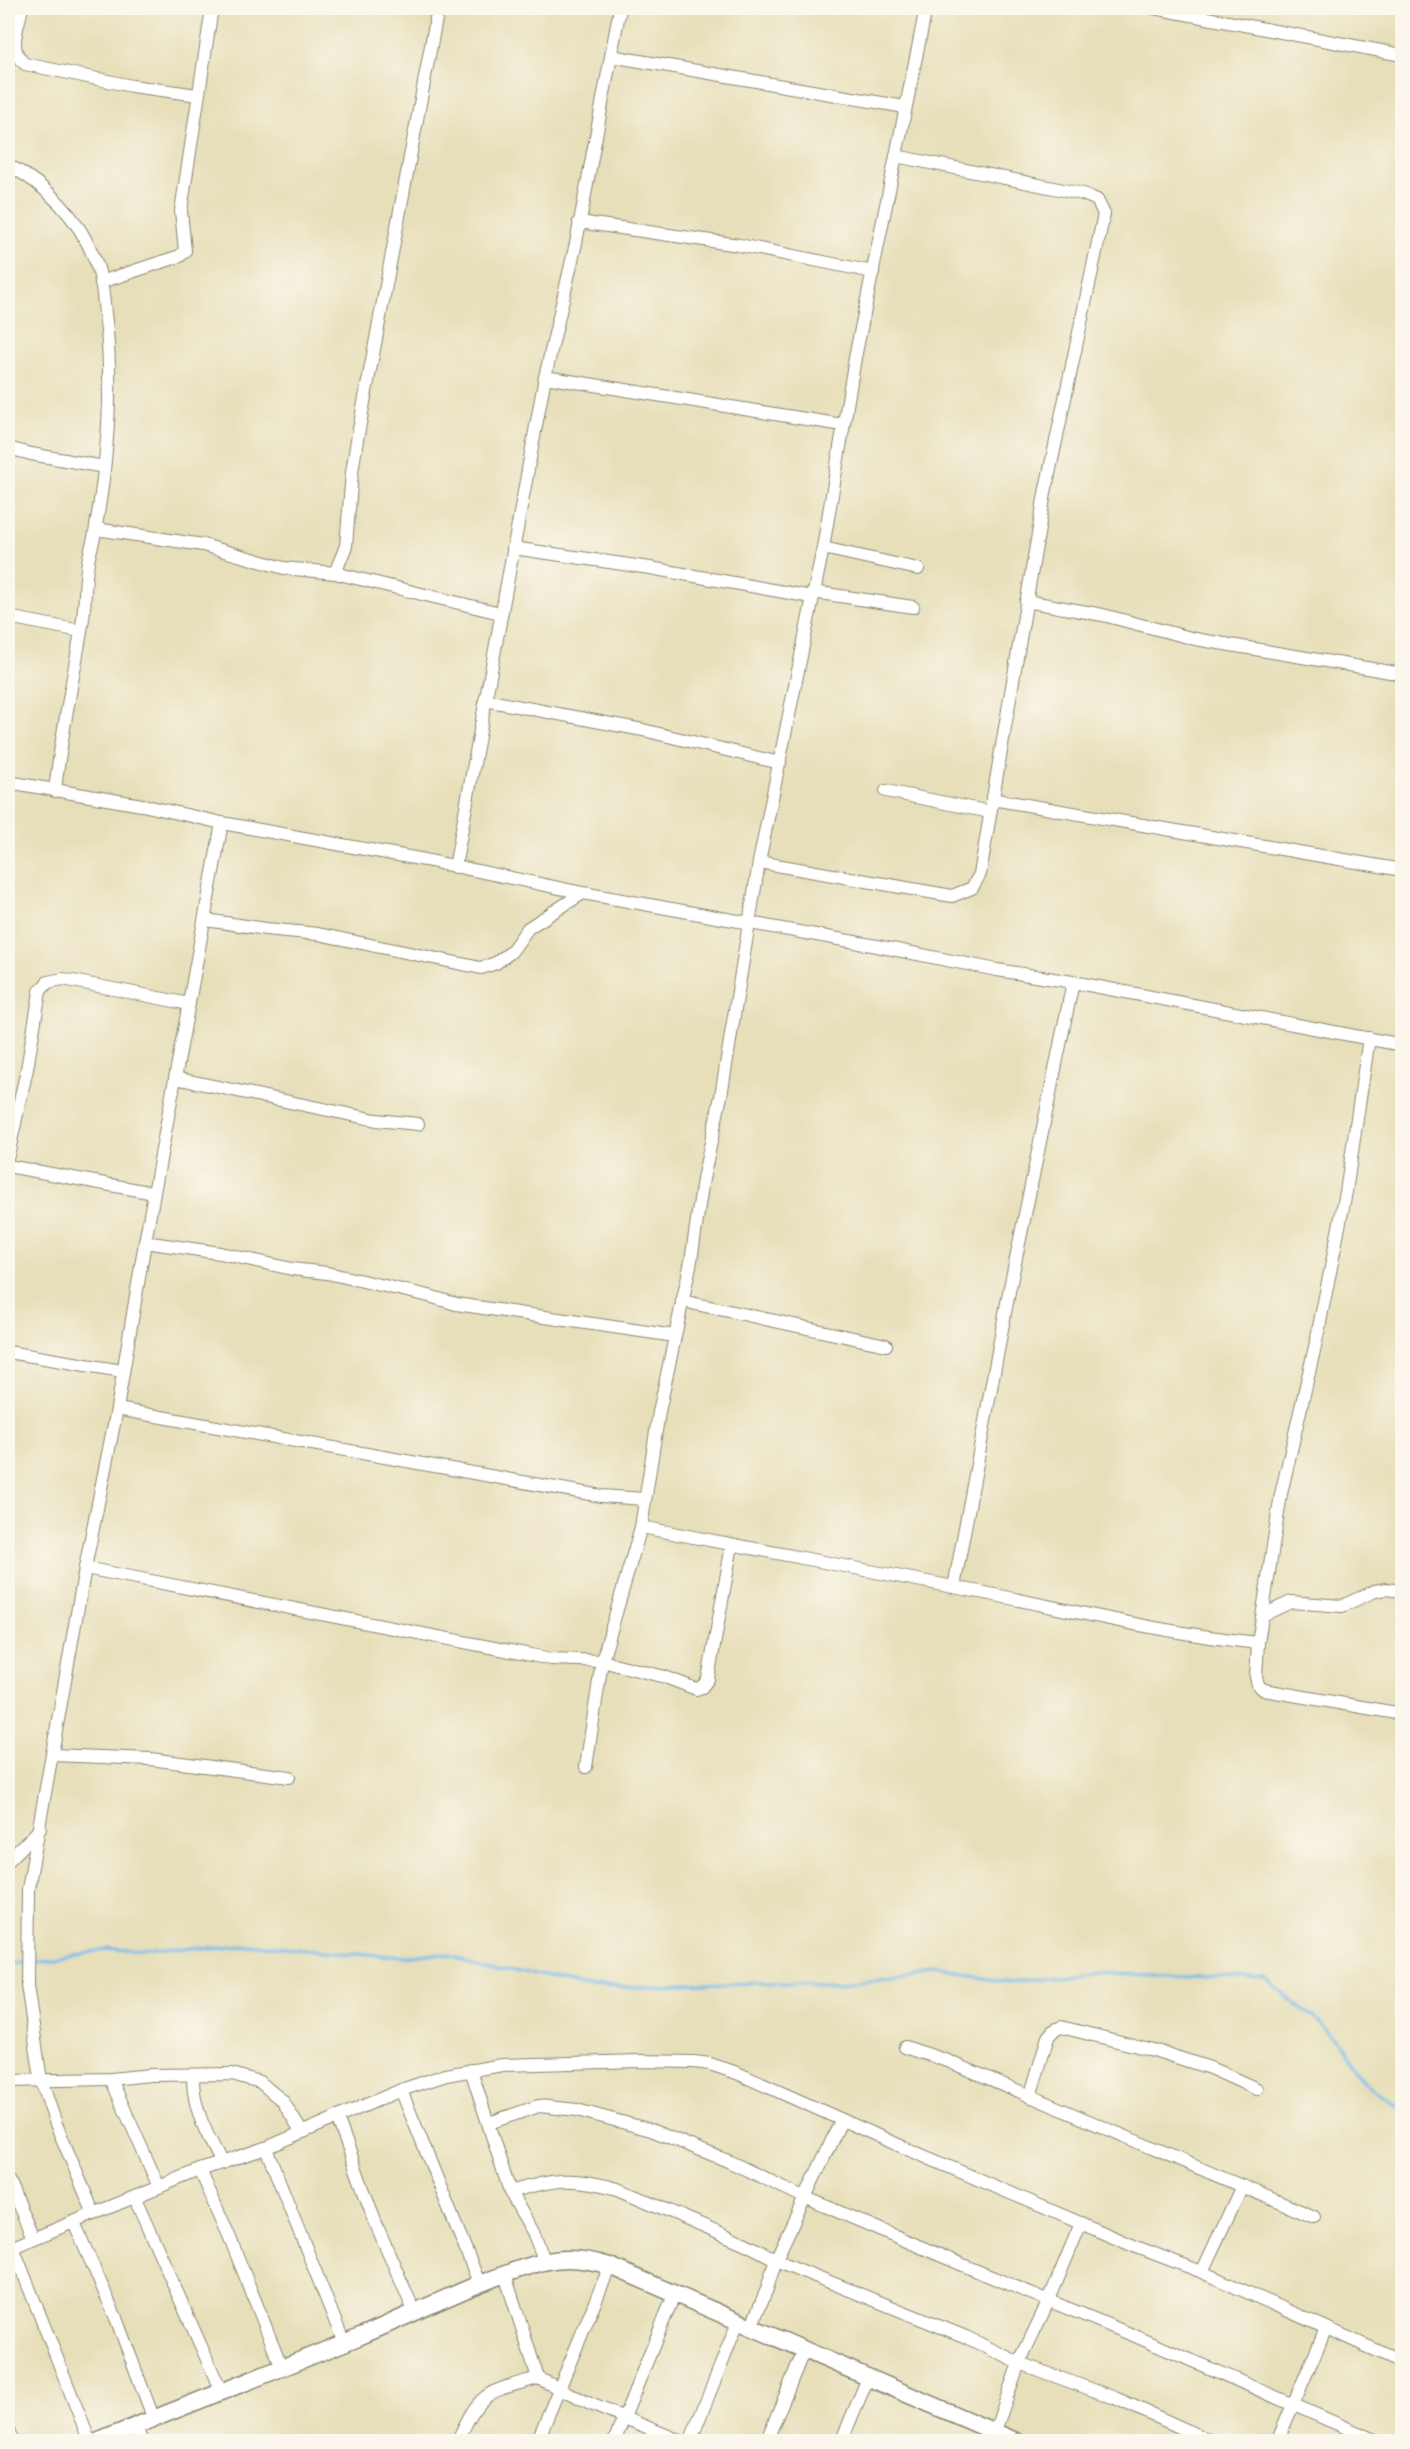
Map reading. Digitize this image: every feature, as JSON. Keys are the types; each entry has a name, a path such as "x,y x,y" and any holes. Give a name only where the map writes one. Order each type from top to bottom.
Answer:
{"main road":[{"path":"96,2442 153,2417 344,2343 506,2275 545,2262 582,2259 610,2266 1005,2437"}],"street":[{"path":"21,8 14,48 17,58 25,64 132,86 198,95"},
{"path":"102,282 180,256 185,251 181,211 212,8"},
{"path":"335,573 346,546 352,472 375,337 438,8"},
{"path":"455,867 545,376 579,222 620,8"},
{"path":"586,1767 602,1661 641,1527 659,1412 682,1301 751,922 759,862 823,548 843,426 926,8"},
{"path":"1154,8 1402,55"},
{"path":"611,56 905,107"},
{"path":"759,862 952,896 966,892 976,884 980,874 1054,444 1104,214 1097,200 1083,194 896,156"},
{"path":"8,165 44,187 68,212 84,237 102,282 109,344 109,399 104,467 96,528 88,563 86,600 61,736 55,791"},
{"path":"579,222 740,245 873,272"},
{"path":"545,376 843,426"},
{"path":"8,448 104,467"},
{"path":"96,528 203,545 284,568 335,573 500,613"},
{"path":"513,548 812,594 913,607"},
{"path":"823,548 918,569"},
{"path":"1026,601 1103,615 1195,639 1402,674"},
{"path":"8,617 81,631"},
{"path":"485,700 643,730 780,763"},
{"path":"8,782 185,813 222,823 583,893 751,922 1402,1045"},
{"path":"886,791 991,805 1402,870"},
{"path":"94,2214 56,2124 41,2080 27,1985 28,1889 222,823"},
{"path":"206,920 318,934 481,968 496,963 511,952 528,928 583,893"},
{"path":"8,1155 27,1069 40,991 48,982 63,979 189,1004"},
{"path":"954,1587 991,1384 1072,982"},
{"path":"1369,1038 1346,1192 1316,1342 1281,1494 1258,1643 1256,1677 1258,1684 1264,1690 1402,1714"},
{"path":"175,1078 376,1120 418,1124"},
{"path":"8,1166 154,1193"},
{"path":"145,1242 292,1269 327,1273 456,1304 675,1336"},
{"path":"682,1301 885,1345"},
{"path":"8,1352 122,1371"},
{"path":"117,1409 602,1496 644,1499"},
{"path":"641,1527 954,1587 1148,1628 1208,1638 1258,1643"},
{"path":"85,1568 523,1654 551,1659 602,1661 665,1677 696,1689 702,1687 708,1680 732,1545"},
{"path":"1263,1615 1291,1602 1342,1606 1375,1591 1386,1589 1402,1591"},
{"path":"52,1755 150,1760 289,1777"},
{"path":"8,1861 40,1829"},
{"path":"1030,2097 1048,2037 1061,2027 1157,2051 1210,2068 1257,2089"},
{"path":"905,2047 948,2061 1314,2217"},
{"path":"90,2442 10,2248 200,2170 266,2148 301,2131 401,2090 447,2075 502,2065 639,2061 710,2064 737,2073 842,2121 1202,2272 1402,2362"},
{"path":"471,2070 510,2192 533,2232 545,2262"},
{"path":"8,2081 111,2079 150,2074 232,2074 260,2082 282,2100 301,2131"},
{"path":"193,2075 192,2092 198,2115 222,2163"},
{"path":"111,2079 159,2187"},
{"path":"401,2090 480,2285"},
{"path":"489,2123 539,2106 577,2110 651,2130 728,2161 804,2197 1379,2442"},
{"path":"337,2117 376,2224 415,2313"},
{"path":"690,2442 744,2325 767,2289 776,2259 842,2121"},
{"path":"266,2148 344,2343"},
{"path":"200,2170 282,2368"},
{"path":"510,2192 565,2179 597,2183 636,2196 776,2259 966,2337 1020,2363 1115,2398 1213,2442"},
{"path":"8,2180 33,2238"},
{"path":"1202,2272 1242,2186"},
{"path":"135,2198 221,2391"},
{"path":"74,2223 116,2318 153,2417"},
{"path":"1005,2437 1020,2363 1050,2300 1081,2223"},
{"path":"537,2442 610,2266"},
{"path":"506,2275 538,2378 558,2389 683,2442"},
{"path":"614,2442 674,2295"},
{"path":"1277,2442 1326,2328"},
{"path":"766,2442 804,2350"},
{"path":"457,2442 470,2414 482,2398 492,2391 538,2378"},
{"path":"841,2442 868,2378"},
{"path":"135,2425 142,2442"},
{"path":"8,2430 12,2442"}],"waterway":[{"path":"30,1960 105,1950 144,1954 243,1943 401,1958 446,1953 593,1989 749,1982 840,1982 939,1972 1010,1983 1092,1972 1265,1981 1322,2026 1367,2086 1402,2109"},
{"path":"8,1966 23,1961"}]}
